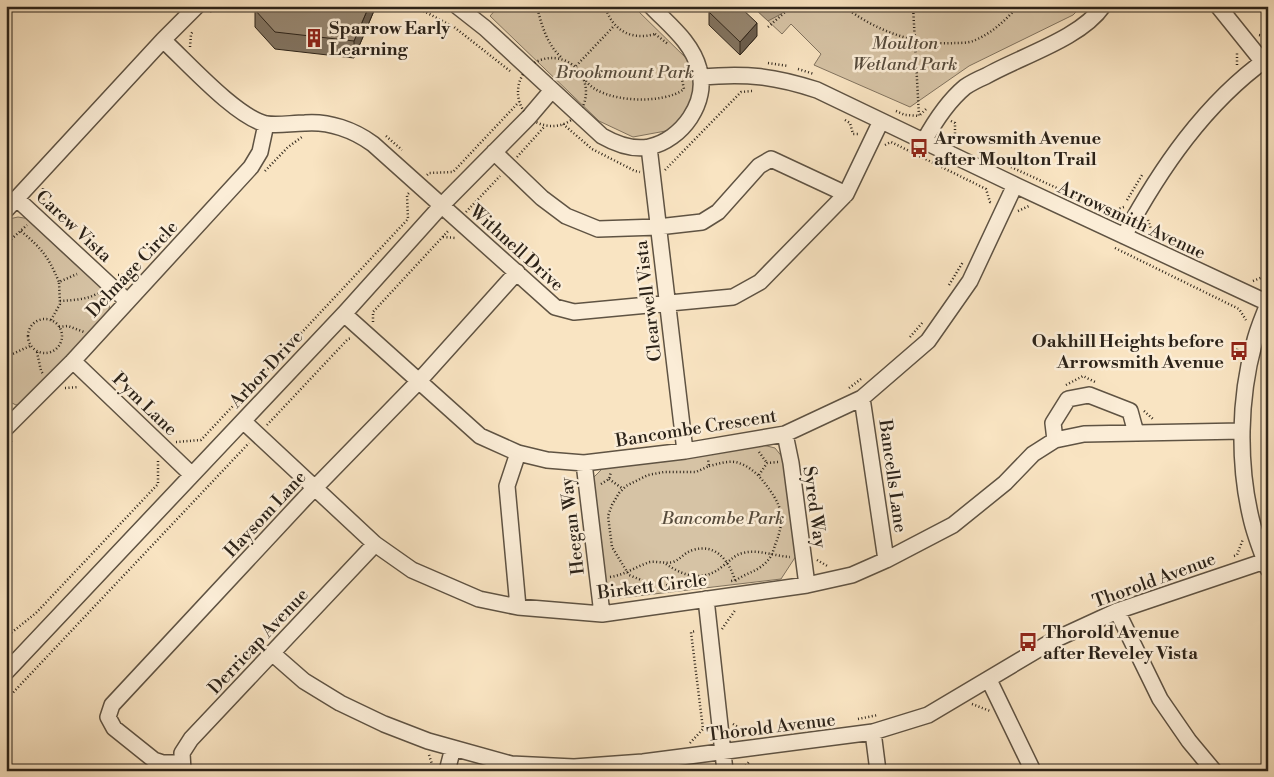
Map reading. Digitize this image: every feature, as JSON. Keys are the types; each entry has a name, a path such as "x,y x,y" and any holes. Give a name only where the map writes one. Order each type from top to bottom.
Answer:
{"street":[{"path":"12,204 163,40 197,6"},
{"path":"460,7 602,136 618,144 648,147 668,139 684,126 693,113 699,98 702,77 691,48 650,6"},
{"path":"924,141 934,110 966,87 1009,63 1061,40 1097,15 1104,6"},
{"path":"1124,236 1130,210 1146,195 1184,141 1221,99 1265,60 1218,6"},
{"name":"Withnell Drive","path":"163,40 239,111 266,124 319,123 355,133 373,144 555,307 574,312 733,297 760,282 846,194 881,121"},
{"name":"Arrowsmith Avenue","path":"702,77 738,75 786,80 817,90 1268,304"},
{"name":"Arbor Drive","path":"6,672 344,314 442,205 552,90"},
{"name":"Delmage Circle","path":"8,421 73,361 251,167 260,152 266,124"},
{"name":"Clearwell Vista","path":"648,147 685,451"},
{"path":"494,152 542,198 566,216 598,229 658,228 702,222 718,212 759,166 771,159 846,194"},
{"name":"Bancombe Crescent","path":"344,314 368,325 419,381 480,436 518,453 547,460 584,463 707,448 785,434 862,398 928,341 970,281 1015,185"},
{"name":"Carew Vista","path":"12,204 113,280 127,301"},
{"name":"Haysom Lane","path":"182,767 158,762 114,728 108,717 112,706 419,381 517,272"},
{"path":"1266,565 1251,519 1244,472 1242,431 1246,384 1254,344 1268,304"},
{"name":"Pym Lane","path":"73,361 192,475"},
{"path":"1055,440 1053,423 1068,399 1089,395 1130,411 1136,433"},
{"name":"Bancells Lane","path":"862,398 886,560"},
{"name":"Birkett Circle","path":"243,421 375,544 412,570 479,599 518,608 602,614 807,585 852,575 886,560 953,525 1005,483 1033,454 1055,440 1084,434 1242,431"},
{"name":"Syred Way","path":"785,434 807,585"},
{"path":"518,453 506,486 518,608"},
{"name":"Heegan Way","path":"584,463 602,614"},
{"name":"Derricap Avenue","path":"182,767 182,752 191,739 375,544"},
{"name":"Thorold Avenue","path":"272,653 310,685 360,714 396,730 511,764 574,769 643,762 873,732 928,715 1054,640 1117,611 1266,565"},
{"path":"706,599 716,629 725,771"},
{"path":"1117,611 1160,699 1189,741 1214,771"},
{"path":"989,680 1033,771"},
{"path":"873,732 878,771"},
{"path":"447,771 454,748"}],"path":[{"path":"6,12 12,6"},
{"path":"414,6 454,27 520,80"},
{"path":"537,6 547,39 560,57 564,59"},
{"path":"605,6 614,26 621,31 638,37 655,34 668,24"},
{"path":"768,27 792,6"},
{"path":"844,6 894,35 914,41 941,44 972,42 998,28 1018,6"},
{"path":"912,6 919,116 934,110 955,123 954,136 960,144"},
{"path":"576,66 614,26"},
{"path":"1236,67 1237,50 1230,42 1250,27 1254,35 1268,37"},
{"path":"585,80 589,86 614,97 662,98 678,94 684,89 682,75 687,63"},
{"path":"6,637 36,613 158,484 157,462 167,451 177,442 201,440 408,219 407,195 429,173 453,172 519,102"},
{"path":"1005,164 1108,212 1130,210 1148,218 1152,232 1161,236"},
{"path":"1130,210 1133,188 1143,174"},
{"path":"987,210 990,202"},
{"path":"21,231 36,244 49,260 59,282 60,304 51,320"},
{"path":"945,292 965,258"},
{"path":"59,282 79,273"},
{"path":"1253,281 1268,275"},
{"path":"60,301 94,296 104,290 113,280"},
{"path":"909,339 928,316"},
{"path":"40,320 51,320 59,327 61,332 60,343 53,351 37,352 30,346 27,335 31,325 40,320"},
{"path":"6,700 348,339 358,336 368,325"},
{"path":"59,327 68,326 87,334"},
{"path":"6,388 10,372 7,356 30,346"},
{"path":"848,389 864,377"},
{"path":"707,448 709,466"},
{"path":"758,475 767,463 790,461"},
{"path":"697,586 651,584 638,580 627,572 612,546 608,516 612,505 626,486 648,475 664,472 696,472 725,462 737,462 758,475 774,493 781,523 770,558 759,569 735,580 725,582"},
{"path":"609,478 623,489"},
{"path":"1228,558 1237,555 1243,538"},
{"path":"664,564 680,559 695,549 705,549 716,552 725,558 735,580"},
{"path":"598,580 653,562 664,564 677,572 696,577 715,572 739,554 747,552 787,557 803,556"},
{"path":"689,756 688,745 703,729 691,632 716,629 736,608"},
{"path":"1091,623 1096,634 1102,632 1119,639"},
{"path":"716,629 724,638"},
{"path":"967,693 971,704 993,712"},
{"path":"854,720 879,715"},
{"path":"733,724 754,735"}],"green space":[{"name":"Brookmount Park","path":"499,6 633,6 688,60 694,75 693,102 671,130 633,137 599,121 490,16"},
{"name":"Moulton Wetland Park","path":"752,6 1082,6 1073,15 969,66 910,107 814,65 821,54 791,24 782,34"},
{"path":"18,217 30,219 105,286 110,296 109,312 31,400 16,405 6,400 6,221"},
{"name":"Bancombe Park","path":"763,445 775,448 783,458 796,556 781,579 620,598 603,584 593,478 605,466"}],"shaded area":[{"path":"752,6 790,6 781,14 768,21"}],"building":[{"path":"259,6 369,6 354,41 275,32 255,10"},
{"path":"714,6 739,6 757,23 740,42 709,12"}],"place":[{"name":"Sparrow Early Learning","path":"314,38"},
{"name":"Arrowsmith Avenue after Moulton Trail","path":"919,148"},
{"name":"Oakhill Heights before Arrowsmith Avenue","path":"1239,351"},
{"name":"Thorold Avenue after Reveley Vista","path":"1028,642"}]}
